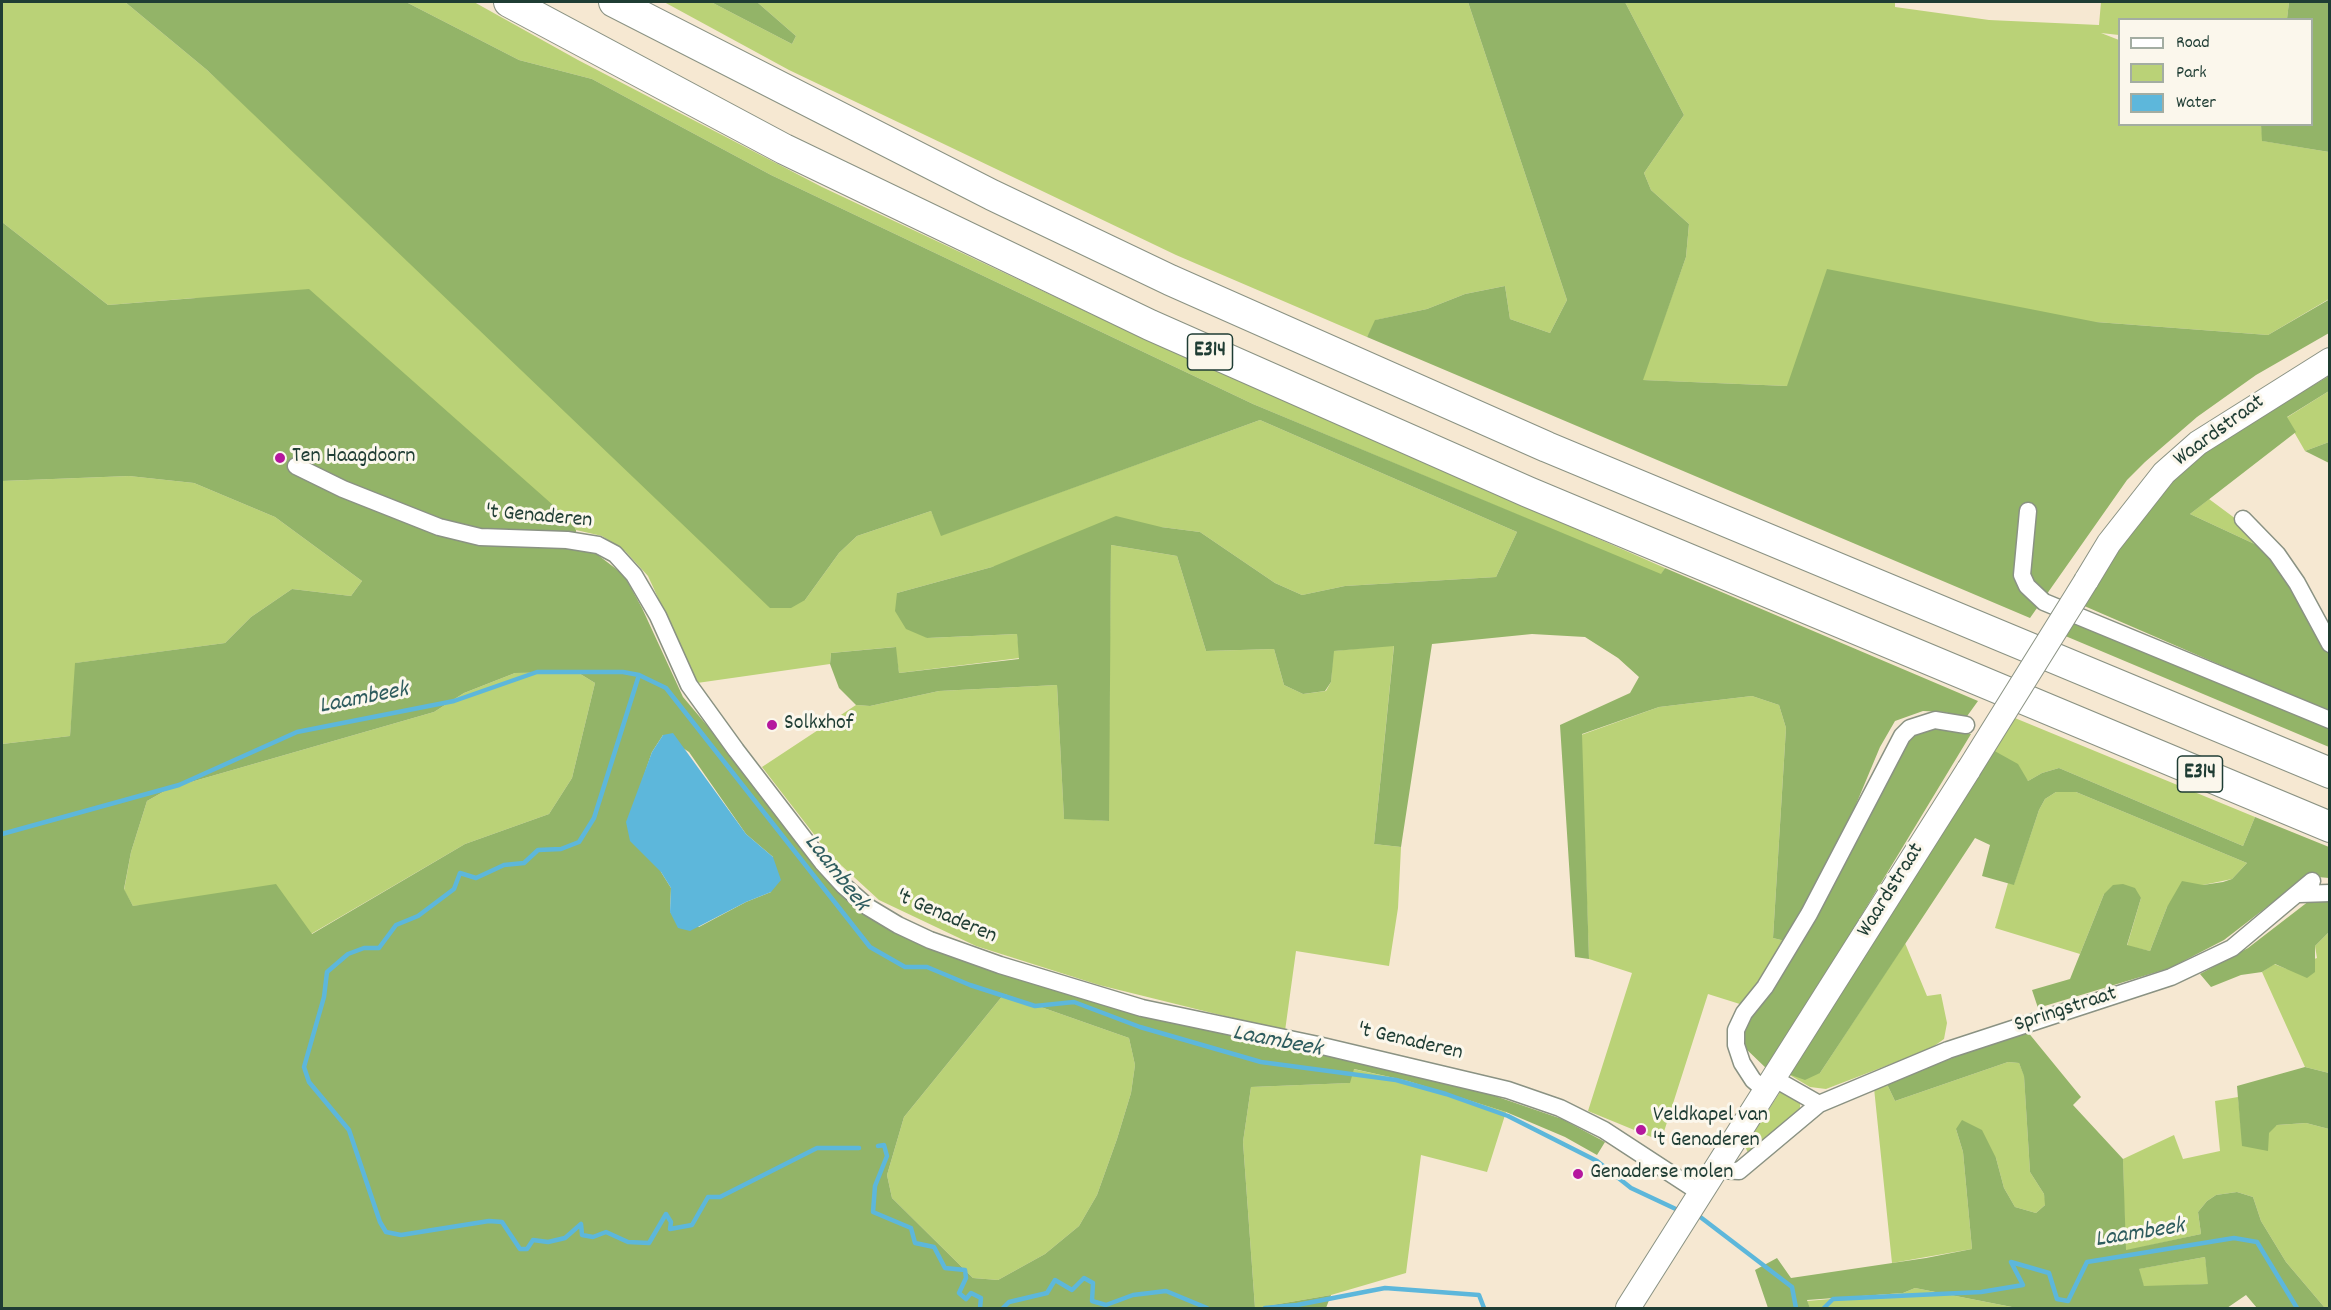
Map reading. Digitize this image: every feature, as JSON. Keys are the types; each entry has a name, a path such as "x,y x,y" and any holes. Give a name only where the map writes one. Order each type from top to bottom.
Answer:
{"highway":[{"name":"E314","path":"509,2 784,149 1181,339 1528,492 2330,827"},
{"name":"E314","path":"614,2 992,195 1301,338 1547,447 2330,773"}],"street":[{"name":"Waardstraat","path":"1718,1170 2109,543 2164,473 2207,437 2330,360"},
{"name":"'t Genaderen","path":"296,466 343,489 439,527 480,537 567,540 598,544 615,554 634,575 657,616 689,685 735,750 822,862 844,886 868,907 898,925 930,940 1000,965 1142,1008 1318,1044 1508,1089 1560,1108 1604,1130 1702,1194"},
{"path":"2028,511 2022,575 2027,586 2044,603 2330,720"},
{"path":"2243,519 2277,554 2297,583 2330,644"},
{"path":"1819,1104 1771,1085 1747,1071 1736,1045 1736,1030 1744,1013 1765,987 1809,914 1902,736 1910,728 1935,720 1966,725"},
{"name":"Springstraat","path":"1718,1170 1739,1171 1819,1104 1948,1050 2171,977 2232,948 2312,881"},
{"path":"2299,894 2330,893"},
{"path":"1628,1308 1718,1170"}],"green space":[{"path":"2,2 125,2 207,70 805,600 839,553 857,536 931,511 942,535 1260,420 1517,532 1496,577 1345,586 1302,595 1275,583 1200,532 1161,527 992,567 897,593 927,638 1017,634 1020,658 899,673 895,647 831,653 830,664 697,683 648,576 625,551 602,536 576,530 571,521 195,298 108,305 2,222"},
{"path":"125,2 406,2 519,60 592,79 771,175 1253,404 1661,574 1665,568 1978,701 1965,719 1945,712 1923,711 1895,721 1880,747 1847,826 1785,941 1773,938 1786,728 1779,705 1752,696 1659,707 1582,734 1589,959 1575,957 1560,725 1630,693 1639,677 1618,658 1585,637 1532,634 1432,644 1401,847 1374,844 1394,646 1334,651 1331,682 1325,691 1303,694 1284,685 1274,649 1206,651 1177,556 1111,545 1109,821 1064,819 1057,685 939,691 870,706 856,705 839,688 830,664 831,653 896,647 899,673 1019,659 1017,634 927,638 906,629 895,611 897,593 992,567 1116,516 1161,527 1200,532 1275,583 1302,595 1345,586 1496,577 1517,532 1260,420 941,536 931,511 857,536 839,553 805,600 791,608 770,608 207,70"},
{"path":"406,2 474,2 578,60 822,187 1153,343 1665,568 1661,575 1253,404 771,175 592,79 519,60"},
{"path":"664,2 711,2 792,44 796,36 757,2 1468,2 1567,300 1550,333 1510,319 1505,286 1465,294 1427,309 1376,320 1367,337 1176,255 789,70"},
{"path":"711,2 757,2 796,36 792,44"},
{"path":"1468,2 1625,2 1684,115 1644,173 1651,190 1689,224 1686,257 1643,380 1787,386 1827,269 2096,322 2268,335 2330,299 2329,333 2256,375 2197,417 2145,462 2127,480 2030,618 1367,337 1375,320 1427,309 1465,294 1505,286 1510,319 1550,333 1567,300"},
{"path":"1625,2 1895,2 1895,7 1989,20 2099,25 2101,2 2289,2 2287,18 2118,18 2118,35 2101,33 2118,40 2118,126 2261,126 2263,141 2329,152 2329,299 2268,335 2096,322 1787,386 1642,380 1686,257 1689,224 1651,190 1644,173 1684,115"},
{"path":"2289,2 2329,2 2329,152 2262,141 2261,126 2313,126 2313,18 2287,18"},
{"path":"2,222 108,305 309,289 571,521 576,530 576,547 594,552 624,575 642,608 683,697 764,793 821,872 974,961 1463,1085 1562,1119 1605,1142 1597,1155 1565,1137 1506,1112 1408,1081 1354,1069 1350,1083 1251,1087 1243,1142 1255,1308 2,1308 2,744 70,736 75,663 225,643 251,617 292,589 351,596 362,581 275,517 194,483 129,476 2,481","holes":["577,672 595,683 572,778 549,814 465,844 312,934 276,884 133,906 124,889 131,852 147,801 170,788 434,712 464,693 515,673","663,735 689,752 746,834 773,857 771,892 746,902 699,927 670,912 671,888 661,872 642,781 652,752","1004,994 1129,1038 1135,1065 1131,1093 1097,1195 1079,1226 1045,1254 998,1280 973,1278 892,1198 887,1175 904,1117"]},
{"path":"2329,376 2329,391 2287,417 2296,432 2190,514 2261,547 2280,564 2329,649 2329,712 2082,605 2117,548 2159,492 2207,448"},
{"path":"2329,391 2329,442 2305,451 2286,418"},
{"path":"2329,442 2329,463 2305,451"},
{"path":"129,476 194,483 275,517 362,581 351,596 292,589 251,617 225,643 76,663 70,736 2,744 2,481"},
{"path":"2209,499 2236,519 2261,547 2190,514"},
{"path":"1111,545 1177,556 1206,651 1274,649 1284,685 1303,694 1326,691 1331,682 1333,651 1394,645 1374,844 1401,847 1398,908 1389,966 1296,951 1285,1031 1099,985 976,946 879,900 830,855 762,767 856,705 870,706 939,691 1057,685 1064,818 1108,821"},
{"path":"2070,620 2329,728 2329,747 2063,635"},
{"path":"577,672 595,683 572,778 549,814 465,844 311,934 157,904 133,906 124,890 131,852 147,801 170,788 434,712 464,693 515,673"},
{"path":"1752,696 1779,705 1786,728 1773,938 1785,941 1743,1005 1708,994 1661,1141 1588,1111 1632,973 1589,959 1581,735 1659,707"},
{"path":"2010,716 2255,817 2243,846 2059,768 2042,773 2028,781 1991,749"},
{"path":"1939,728 1971,734 1768,1070 1742,1045 1742,1030 1910,738 1923,730"},
{"path":"1991,749 2018,764 2028,781 2042,773 2059,768 2243,846 2255,817 2329,847 2329,878 2307,876 2224,940 2170,968 2038,1008 2032,990 2070,979 2104,894 2113,885 2123,884 2135,888 2141,898 2127,945 2150,951 2167,907 2182,881 2203,885 2223,882 2232,879 2247,863 2076,792 2056,792 2045,799 2039,810 2014,885 1982,876 1990,845 1975,838 1820,1073 1805,1080 1788,1074"},
{"path":"2056,792 2076,792 2247,863 2232,879 2203,885 2167,907 2150,951 2127,946 2141,898 2104,894 2080,954 1995,928 2008,883 2014,884 2039,810 2045,799"},
{"path":"2329,899 2329,932 2315,946 2315,972 2307,978 2275,964 2262,972 2241,975 2211,987 2200,974 2248,948 2309,901"},
{"path":"2329,932 2329,1073 2305,1067 2262,972 2274,964 2287,969 2317,958 2315,946"},
{"path":"1905,943 1927,996 1941,994 1947,1023 1944,1039 1930,1049 1826,1089 1810,1087 1788,1074 1820,1073"},
{"path":"1004,994 1129,1038 1135,1065 1131,1093 1117,1139 1097,1195 1079,1226 1045,1254 998,1280 973,1278 892,1198 887,1175 904,1117"},
{"path":"2027,1031 2081,1097 2073,1105 2123,1159 2126,1250 2201,1234 2198,1212 2207,1201 2216,1195 2237,1192 2253,1197 2261,1221 2286,1262 2325,1308 2257,1308 2246,1295 2227,1308 2017,1308 1915,1288 1903,1293 1807,1300 1810,1308 1768,1308 1755,1270 1777,1258 1791,1278 1972,1249 1963,1152 1956,1129 1962,1120 1982,1130 1996,1158 2004,1188 2015,1207 2036,1213 2045,1205 2044,1194 2030,1172 2024,1076 2019,1063 2008,1062 1895,1101 1886,1082","holes":["2205,1257 2208,1284 2144,1286 2139,1269"]},
{"path":"2008,1062 2019,1063 2024,1075 2030,1172 2044,1194 2046,1204 2036,1213 2015,1207 2004,1188 1996,1158 1956,1129 1963,1152 1972,1249 1892,1263 1874,1088 1886,1082 1895,1101"},
{"path":"2305,1067 2329,1073 2329,1129 2306,1123 2277,1125 2269,1133 2268,1151 2242,1146 2237,1086"},
{"path":"1353,1069 1408,1081 1506,1112 1487,1172 1421,1155 1406,1273 1331,1295 1255,1308 1243,1142 1251,1087 1349,1083"},
{"path":"1782,1089 1800,1103 1800,1112 1748,1153 1745,1146"},
{"path":"2238,1097 2243,1146 2277,1125 2306,1123 2329,1129 2329,1308 2325,1308 2286,1262 2261,1221 2253,1197 2237,1192 2216,1195 2207,1201 2198,1212 2201,1234 2125,1251 2123,1159 2174,1135 2183,1159 2220,1151 2215,1101"},
{"path":"2205,1257 2209,1284 2144,1287 2138,1269"},
{"path":"1915,1288 2017,1308 1810,1308 1807,1301 1903,1293"},
{"path":"1331,1295 1326,1308 1255,1308"}],"water":[{"path":"673,733 746,834 773,857 781,880 771,892 746,902 690,931 678,928 670,912 671,888 661,872 630,841 626,822 652,752 663,735"}],"waterway":[{"name":"Laambeek","path":"2,834 179,785 297,732 454,701 537,672 623,672 639,675 666,688 870,947 905,967 927,967 970,985 1035,1006 1074,1002 1140,1027 1261,1062 1396,1080 1446,1094 1508,1116 1597,1161 1631,1188 1680,1211"},
{"path":"639,675 594,818 579,842 561,849 538,850 524,863 504,865 476,878 460,873 454,889 418,916 396,925 379,948 364,948 348,954 327,972 324,997 304,1067 309,1082 349,1130 380,1222 386,1232 401,1235 489,1221 502,1222 520,1249 527,1249 533,1240 548,1242 565,1238 581,1224 582,1235 593,1237 606,1232 628,1242 649,1243 666,1214 671,1222 670,1229 692,1225 708,1197 720,1197 817,1148 859,1148"},
{"path":"878,1146 884,1145 887,1156 875,1186 873,1212 911,1228 915,1243 934,1247 945,1268 965,1270 966,1278 959,1293 966,1299 971,1293 981,1298 980,1308"},
{"name":"Laambeek","path":"1699,1216 1792,1287 1796,1308"},
{"name":"Laambeek","path":"1824,1308 1833,1299 1981,1292 2023,1285 2011,1262 2049,1273 2057,1299 2068,1301 2087,1262 2234,1238 2257,1242 2297,1308"},
{"path":"1003,1308 1009,1302 1047,1293 1055,1280 1072,1290 1084,1278 1093,1283 1092,1301 1106,1305 1133,1295 1166,1291 1207,1308"},
{"path":"1265,1308 1297,1305 1385,1288 1479,1295 1484,1308"}],"place":[{"name":"Ten Haagdoorn","path":"280,458"},
{"name":"Solkxhof","path":"772,725"},
{"name":"Veldkapel van 't Genaderen","path":"1641,1130"},
{"name":"Genaderse molen","path":"1578,1174"}]}
